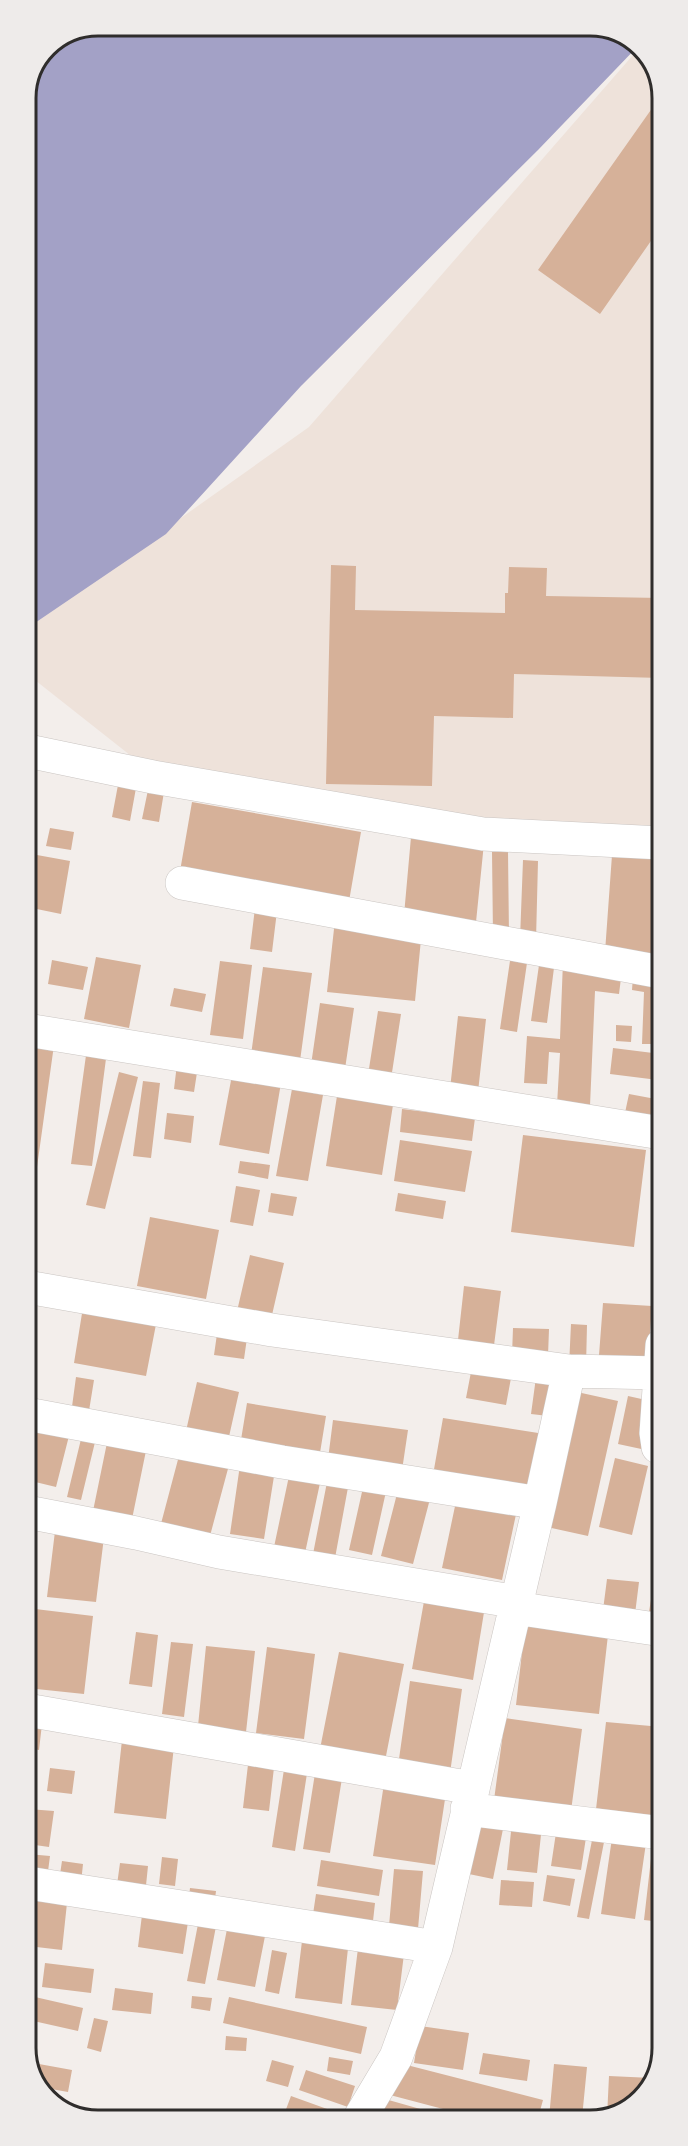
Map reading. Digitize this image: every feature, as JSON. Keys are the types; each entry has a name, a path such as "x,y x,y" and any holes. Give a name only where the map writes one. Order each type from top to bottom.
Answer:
{"street":[{"path":"36,753 153,777 483,834 652,843"},
{"path":"182,883 652,970"},
{"path":"36,1031 652,1132"},
{"path":"36,1289 272,1330 569,1371 652,1360"},
{"path":"364,2110 396,2057 436,1947 569,1371"},
{"path":"36,1416 282,1462 540,1503"},
{"path":"36,1514 219,1552 652,1628"},
{"path":"36,1712 470,1798 652,1831"},
{"path":"36,1885 436,1947"}],"shaded area":[{"path":"634,54 646,70 652,98 652,829 500,821 154,774 36,681 36,621 309,427"}],"water":[{"path":"98,36 594,36 621,44 632,52 538,150 301,386 166,534 36,622 36,98 41,74 46,63 54,54 63,46 74,41"}],"building":[{"path":"652,108 652,239 600,314 538,270"},
{"path":"331,565 356,566 355,610 505,613 509,567 547,568 546,596 652,598 652,678 514,674 513,718 434,716 432,786 326,784"},
{"path":"118,785 136,788 130,821 112,817"},
{"path":"148,790 164,792 159,822 142,819"},
{"path":"192,802 361,832 348,907 179,877"},
{"path":"50,828 74,832 71,850 46,846"},
{"path":"411,837 484,843 476,922 404,915"},
{"path":"492,852 508,852 509,936 493,936"},
{"path":"36,855 70,861 61,914 36,909"},
{"path":"612,855 652,858 652,955 605,952"},
{"path":"523,860 538,861 536,940 520,939"},
{"path":"255,908 277,911 272,952 250,949"},
{"path":"335,920 422,929 415,1001 327,992"},
{"path":"511,954 528,956 517,1032 500,1029"},
{"path":"96,957 141,965 129,1028 84,1019"},
{"path":"540,958 555,960 547,1023 531,1021"},
{"path":"52,960 88,967 83,990 48,984"},
{"path":"220,961 252,965 243,1039 210,1035"},
{"path":"563,961 622,970 619,994 595,991 590,1106 557,1105 560,1053 549,1052 547,1084 524,1083 527,1036 560,1039"},
{"path":"263,967 312,973 300,1061 251,1055"},
{"path":"633,976 652,977 652,1044 642,1044 644,992 632,990"},
{"path":"174,988 206,994 202,1012 170,1006"},
{"path":"320,1003 354,1008 345,1069 311,1065"},
{"path":"378,1011 401,1014 391,1079 368,1075"},
{"path":"458,1016 486,1019 478,1092 450,1089"},
{"path":"616,1025 632,1026 631,1042 616,1041"},
{"path":"36,1042 54,1045 36,1167"},
{"path":"87,1048 107,1051 92,1166 71,1164"},
{"path":"613,1048 652,1053 652,1079 610,1074"},
{"path":"177,1064 198,1066 194,1092 174,1089"},
{"path":"119,1072 138,1077 105,1209 86,1205"},
{"path":"232,1075 281,1083 269,1154 219,1145"},
{"path":"143,1081 160,1083 151,1158 133,1156"},
{"path":"292,1089 323,1095 308,1181 276,1176"},
{"path":"629,1094 652,1098 652,1128 623,1122"},
{"path":"337,1096 393,1105 382,1175 326,1166"},
{"path":"402,1109 475,1118 472,1141 400,1132"},
{"path":"167,1113 194,1116 191,1143 164,1139"},
{"path":"523,1135 646,1150 634,1247 511,1232"},
{"path":"400,1140 472,1151 465,1192 394,1181"},
{"path":"240,1161 270,1165 268,1179 238,1173"},
{"path":"236,1186 260,1190 253,1226 230,1222"},
{"path":"271,1193 297,1197 293,1216 268,1212"},
{"path":"398,1193 446,1201 443,1219 395,1211"},
{"path":"150,1217 219,1230 206,1299 137,1286"},
{"path":"250,1255 284,1263 269,1328 235,1320"},
{"path":"464,1286 501,1291 493,1353 457,1349"},
{"path":"84,1301 158,1314 146,1376 74,1363"},
{"path":"603,1303 652,1306 648,1359 599,1355"},
{"path":"571,1324 587,1325 586,1367 569,1366"},
{"path":"513,1328 549,1329 548,1356 512,1355"},
{"path":"217,1334 247,1338 244,1359 214,1355"},
{"path":"537,1370 562,1373 557,1417 531,1414"},
{"path":"471,1372 511,1378 506,1405 466,1398"},
{"path":"76,1377 94,1380 88,1417 71,1414"},
{"path":"197,1382 239,1392 226,1450 184,1440"},
{"path":"577,1392 618,1401 588,1536 547,1527"},
{"path":"628,1396 652,1401 652,1418 646,1450 618,1444"},
{"path":"247,1403 326,1416 318,1465 239,1452"},
{"path":"443,1418 551,1435 541,1492 433,1475"},
{"path":"38,1419 71,1428 56,1487 36,1482"},
{"path":"333,1420 408,1430 401,1477 327,1467"},
{"path":"109,1433 148,1441 132,1519 93,1511"},
{"path":"82,1435 96,1438 81,1500 67,1497"},
{"path":"180,1452 229,1465 207,1547 158,1535"},
{"path":"615,1458 648,1466 632,1535 599,1527"},
{"path":"240,1465 275,1470 264,1539 230,1534"},
{"path":"289,1476 320,1483 305,1553 274,1547"},
{"path":"328,1477 349,1482 335,1558 313,1554"},
{"path":"364,1483 387,1487 372,1555 349,1550"},
{"path":"399,1486 431,1495 413,1564 381,1556"},
{"path":"458,1492 518,1505 502,1580 442,1568"},
{"path":"56,1523 105,1529 96,1602 47,1597"},
{"path":"607,1579 639,1582 635,1614 603,1610"},
{"path":"426,1590 486,1600 473,1680 412,1669"},
{"path":"652,1594 652,1619 648,1618"},
{"path":"36,1609 93,1616 84,1694 36,1689"},
{"path":"525,1626 608,1635 599,1714 516,1705"},
{"path":"136,1632 158,1635 152,1687 129,1684"},
{"path":"171,1642 193,1644 184,1717 162,1714"},
{"path":"206,1646 255,1651 246,1732 198,1726"},
{"path":"267,1647 315,1654 304,1739 256,1733"},
{"path":"339,1652 404,1664 385,1761 320,1749"},
{"path":"410,1681 462,1689 450,1773 398,1766"},
{"path":"505,1718 582,1729 571,1811 494,1800"},
{"path":"606,1722 652,1726 652,1824 595,1818"},
{"path":"36,1724 42,1724 39,1750 36,1749"},
{"path":"123,1731 175,1737 166,1819 114,1813"},
{"path":"249,1756 275,1759 269,1811 243,1808"},
{"path":"285,1763 308,1767 295,1851 272,1847"},
{"path":"316,1767 343,1772 330,1853 303,1849"},
{"path":"50,1768 75,1771 72,1794 47,1791"},
{"path":"385,1777 447,1786 435,1865 373,1856"},
{"path":"36,1810 54,1811 49,1847 36,1845"},
{"path":"476,1819 504,1824 493,1879 464,1873"},
{"path":"512,1822 542,1825 537,1873 507,1870"},
{"path":"557,1826 587,1831 581,1870 551,1866"},
{"path":"593,1835 605,1837 589,1919 577,1917"},
{"path":"612,1838 646,1843 635,1919 601,1914"},
{"path":"652,1850 652,1921 644,1920"},
{"path":"36,1855 50,1856 47,1879 36,1877"},
{"path":"162,1857 178,1859 175,1886 159,1884"},
{"path":"321,1860 383,1870 379,1896 317,1886"},
{"path":"62,1861 83,1864 81,1883 59,1881"},
{"path":"120,1863 148,1866 145,1895 116,1892"},
{"path":"394,1869 423,1871 418,1929 389,1926"},
{"path":"547,1875 575,1879 570,1906 543,1901"},
{"path":"501,1880 534,1882 532,1907 499,1905"},
{"path":"190,1888 216,1891 214,1907 188,1904"},
{"path":"316,1894 375,1903 372,1930 312,1921"},
{"path":"36,1900 67,1903 62,1950 36,1947"},
{"path":"142,1915 188,1922 183,1954 138,1947"},
{"path":"199,1919 217,1921 205,1984 187,1981"},
{"path":"228,1924 266,1931 255,1987 217,1980"},
{"path":"303,1933 349,1939 342,2004 295,1998"},
{"path":"359,1940 405,1946 397,2010 351,2005"},
{"path":"272,1950 287,1953 279,1994 265,1991"},
{"path":"45,1963 94,1969 91,1993 42,1987"},
{"path":"115,1988 153,1993 151,2014 112,2010"},
{"path":"192,1996 212,1998 210,2011 191,2008"},
{"path":"36,1997 83,2008 78,2031 36,2022"},
{"path":"229,1997 367,2027 361,2054 223,2023"},
{"path":"94,2018 108,2021 101,2052 87,2048"},
{"path":"420,2026 469,2033 463,2070 414,2063"},
{"path":"226,2036 247,2038 246,2051 225,2050"},
{"path":"483,2053 530,2060 527,2081 479,2074"},
{"path":"329,2057 353,2061 350,2075 327,2071"},
{"path":"272,2060 294,2066 288,2087 266,2081"},
{"path":"399,2063 543,2100 540,2110 447,2110 390,2095"},
{"path":"38,2064 72,2070 68,2092 52,2089 44,2079"},
{"path":"554,2064 587,2067 583,2110 550,2110"},
{"path":"306,2070 355,2086 348,2107 299,2090"},
{"path":"609,2076 645,2078 625,2100 607,2107"},
{"path":"291,2096 330,2110 286,2110"},
{"path":"385,2099 424,2110 381,2110"}]}
